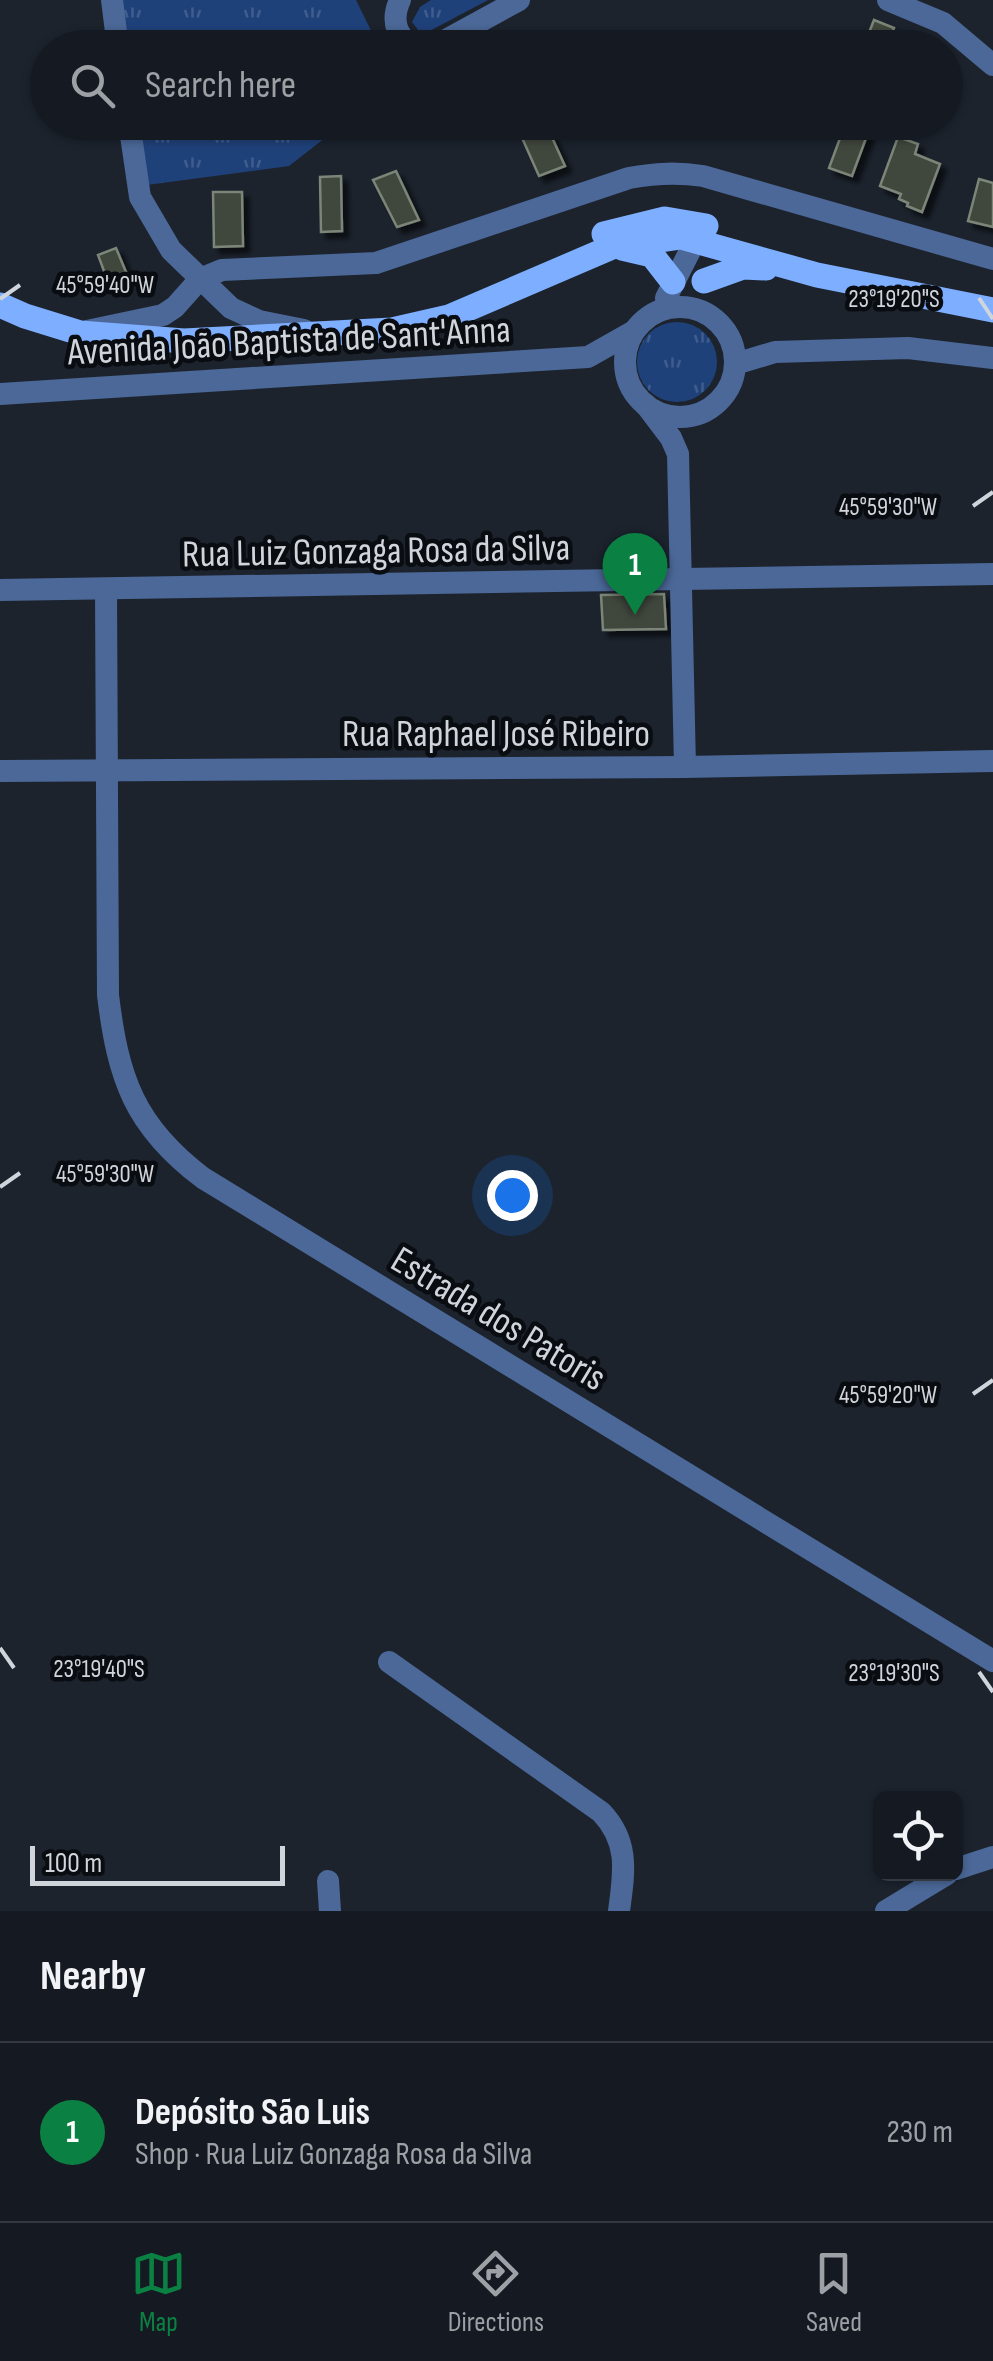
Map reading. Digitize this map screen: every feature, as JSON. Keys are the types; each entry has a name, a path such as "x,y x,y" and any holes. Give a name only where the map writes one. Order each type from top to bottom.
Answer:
{"main road":[{"path":"664,219 696,239 817,275"},
{"path":"478,306 561,252 611,231 664,219 712,228 761,246 993,307"},
{"path":"0,304 80,333 184,341 328,335 422,324 478,306 612,247 654,238 761,246"},
{"path":"612,247 652,255 673,282"},
{"path":"704,281 756,266 993,307"}],"street":[{"path":"112,0 116,30"},
{"path":"397,30 394,16 400,0"},
{"path":"464,30 519,0"},
{"path":"888,0 951,30"},
{"path":"963,40 993,64"},
{"path":"132,140 140,197 172,250 221,300 244,315 328,335"},
{"path":"80,333 163,315 175,308 200,279 234,268 376,263 630,178 675,172 704,176 993,259"},
{"path":"678,454 710,408 724,396 736,364 733,346 719,324 704,281 696,239"},
{"path":"660,311 696,239"},
{"path":"686,766 678,454 672,438 640,399 625,362 627,346 645,319 678,307 696,309 775,352"},
{"name":"Avenida João Baptista de Sant'Anna","path":"0,375 10,393 588,358 634,332"},
{"path":"736,364 775,352 908,348 993,358"},
{"path":"588,358 661,414 695,416 710,408"},
{"name":"Rua Luiz Gonzaga Rosa da Silva","path":"0,590 993,574"},
{"name":"Estrada dos Patoris","path":"106,590 106,935 113,1039 123,1076 152,1134 203,1178 993,1661"},
{"name":"Rua Raphael José Ribeiro","path":"0,771 993,760"},
{"path":"389,1662 601,1812 612,1824 624,1853 618,1911"},
{"path":"963,1868 993,1857"},
{"path":"328,1881 330,1911"},
{"path":"886,1911 936,1881"}],"green space":[{"path":"112,0 356,0 371,30 116,30"},
{"path":"431,0 488,0 431,30 418,30 412,22 420,7"},
{"path":"132,140 322,140 289,166 139,186"},
{"path":"677,322 692,325 705,334 714,347 714,377 705,390 692,399 677,402 662,399 649,390 640,377 637,362 640,347 649,334 662,325"}],"building":[{"path":"874,20 894,28 893,30 870,30"},
{"path":"523,140 553,140 565,166 539,176"},
{"path":"839,140 865,140 852,176 829,168"},
{"path":"897,140 918,144 915,154 940,164 922,212 907,206 899,199 901,194 880,186"},
{"path":"396,171 419,220 397,227 373,180"},
{"path":"341,176 342,231 321,232 320,177"},
{"path":"979,179 993,183 993,227 968,221"},
{"path":"213,192 242,192 243,246 214,247"},
{"path":"116,248 126,272 107,279 98,255"},
{"path":"664,594 666,629 603,630 601,595"}],"place":[{"name":"Depósito São Luis","path":"635,615"}]}
